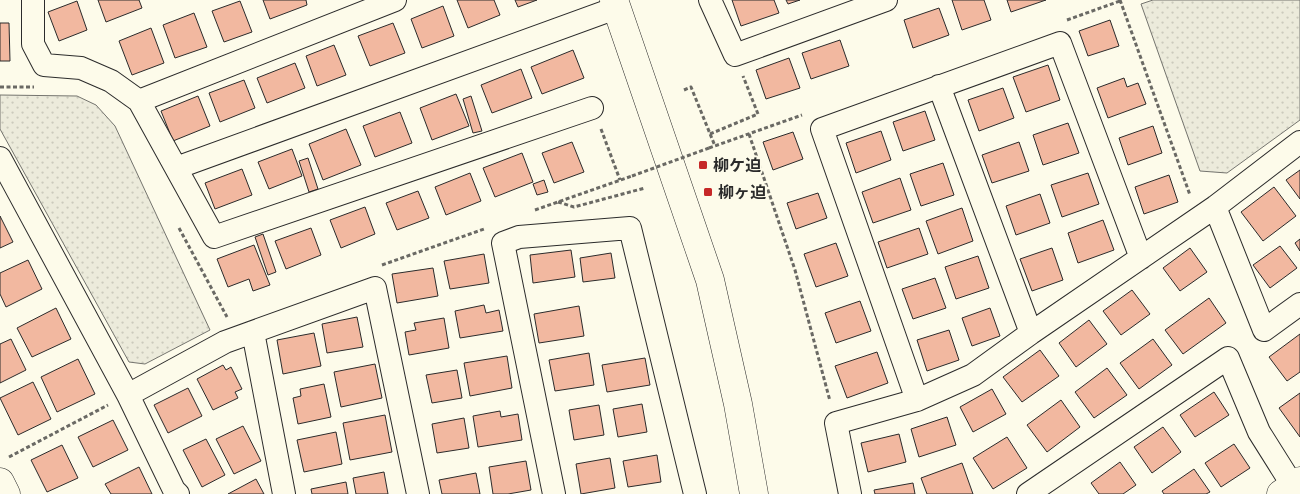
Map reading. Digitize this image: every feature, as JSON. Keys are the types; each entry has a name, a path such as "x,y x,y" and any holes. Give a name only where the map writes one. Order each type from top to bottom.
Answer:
{"street":[{"path":"33,0 33,44 44,65 80,68 111,80 139,101 214,237 592,108"},
{"path":"139,101 395,0"},
{"path":"710,0 735,55 886,0"},
{"path":"176,168 615,4 710,280 738,404 754,494"},
{"path":"917,400 822,129 1060,44 1141,258"},
{"path":"939,86 1031,333"},
{"path":"850,494 836,423 917,400 973,375 1214,207 1300,142"},
{"path":"0,158 128,395 174,490 178,494"},
{"path":"1214,207 1264,330 1300,304"},
{"path":"554,494 503,243 519,237 630,228 695,494"},
{"path":"128,395 225,342 375,288 418,494"},
{"path":"253,332 284,494"},
{"path":"1028,494 1228,358 1259,432 1293,489"},
{"path":"0,482 6,494"}],"path":[{"path":"710,134 758,114 735,55"},
{"path":"684,90 691,87 715,146"},
{"path":"592,108 620,180"},
{"path":"749,134 795,270 836,423"},
{"path":"632,176 709,148"},
{"path":"558,202 574,207 645,188"},
{"path":"9,457 128,395"}],"shaded area":[{"path":"1153,0 1300,0 1300,120 1227,173 1200,171 1141,4"},
{"path":"0,95 77,96 96,105 115,126 210,330 145,364 129,362 0,129"}],"building":[{"path":"98,0 139,0 142,8 106,22"},
{"path":"263,0 306,0 307,5 270,19"},
{"path":"457,0 494,0 500,15 468,28"},
{"path":"515,0 537,0 518,7"},
{"path":"732,0 774,0 779,13 741,26"},
{"path":"786,0 800,0 788,4"},
{"path":"952,0 984,0 991,20 962,30"},
{"path":"1007,0 1046,0 1011,12"},
{"path":"77,1 87,30 59,41 48,12"},
{"path":"240,1 252,32 224,42 212,11"},
{"path":"443,6 454,36 422,48 411,19"},
{"path":"939,8 949,35 913,48 904,20"},
{"path":"194,13 207,47 175,58 163,25"},
{"path":"1110,20 1119,46 1088,56 1079,31"},
{"path":"0,23 9,23 10,61 0,61"},
{"path":"393,23 405,53 370,66 358,36"},
{"path":"151,28 164,63 132,75 119,41"},
{"path":"840,40 849,66 811,79 802,53"},
{"path":"334,45 346,75 317,86 306,56"},
{"path":"573,50 584,78 542,94 531,67"},
{"path":"789,58 800,88 766,99 756,70"},
{"path":"295,63 305,88 267,103 257,78"},
{"path":"1048,65 1060,100 1026,112 1013,77"},
{"path":"521,69 532,98 492,113 481,85"},
{"path":"1124,78 1127,87 1138,83 1146,104 1108,118 1097,88"},
{"path":"244,80 255,108 220,122 209,93"},
{"path":"1003,88 1014,118 979,131 968,100"},
{"path":"456,94 469,126 432,140 420,108"},
{"path":"198,96 210,126 173,141 161,111"},
{"path":"471,96 482,131 473,133 463,99"},
{"path":"925,111 935,140 903,151 893,122"},
{"path":"400,112 412,143 375,157 363,126"},
{"path":"1068,123 1079,153 1043,165 1033,135"},
{"path":"1153,126 1162,153 1128,165 1119,138"},
{"path":"346,129 361,165 323,180 309,144"},
{"path":"881,131 891,160 856,173 846,143"},
{"path":"793,132 803,159 773,170 763,142"},
{"path":"572,142 584,172 554,183 542,153"},
{"path":"1019,142 1029,171 992,183 982,155"},
{"path":"292,149 302,176 269,189 258,162"},
{"path":"522,153 533,182 495,197 483,168"},
{"path":"308,158 318,189 309,192 299,161"},
{"path":"943,163 954,195 921,206 910,174"},
{"path":"242,169 252,195 215,209 205,183"},
{"path":"1300,170 1300,199 1286,180"},
{"path":"470,173 481,201 446,215 435,187"},
{"path":"1088,173 1099,204 1062,217 1051,185"},
{"path":"1169,175 1178,202 1144,214 1135,187"},
{"path":"900,178 911,210 873,223 862,192"},
{"path":"544,180 548,192 537,195 533,184"},
{"path":"1274,187 1296,216 1263,241 1241,212"},
{"path":"418,191 429,218 397,230 386,203"},
{"path":"818,193 827,218 796,229 787,203"},
{"path":"1040,194 1050,223 1016,235 1006,206"},
{"path":"365,207 375,234 341,248 330,220"},
{"path":"962,208 973,241 938,254 926,221"},
{"path":"0,216 13,242 0,248"},
{"path":"1103,220 1114,250 1078,263 1068,233"},
{"path":"311,228 321,255 286,269 275,241"},
{"path":"919,228 928,254 887,268 878,242"},
{"path":"263,234 276,272 268,275 255,237"},
{"path":"1300,239 1300,251 1295,243"},
{"path":"836,243 848,276 816,287 804,254"},
{"path":"254,245 270,285 253,291 249,279 228,287 217,259"},
{"path":"1280,246 1297,268 1270,288 1253,265"},
{"path":"1052,248 1063,280 1032,291 1020,259"},
{"path":"1190,248 1207,272 1180,291 1163,268"},
{"path":"571,250 575,277 533,283 530,255"},
{"path":"611,253 615,278 583,282 580,258"},
{"path":"484,254 489,283 450,289 444,261"},
{"path":"978,256 989,288 956,299 945,267"},
{"path":"28,260 42,289 6,307 0,294 0,273"},
{"path":"433,268 438,296 397,303 392,274"},
{"path":"935,278 946,308 913,319 902,289"},
{"path":"1132,290 1150,314 1121,335 1103,311"},
{"path":"1209,298 1226,323 1183,354 1165,330"},
{"path":"860,301 871,331 836,343 825,313"},
{"path":"484,305 486,313 499,310 503,331 460,338 455,311"},
{"path":"579,306 584,336 539,343 534,314"},
{"path":"56,308 71,339 32,357 17,328"},
{"path":"990,308 1000,336 972,346 962,318"},
{"path":"357,317 363,347 327,353 322,324"},
{"path":"444,318 449,348 409,355 405,332 416,330 414,323"},
{"path":"1089,320 1107,344 1076,367 1059,343"},
{"path":"949,330 959,360 927,371 917,340"},
{"path":"314,333 321,366 283,374 277,340"},
{"path":"1300,334 1300,372 1287,381 1269,357"},
{"path":"11,339 26,370 0,383 0,344"},
{"path":"1153,339 1172,365 1139,389 1120,363"},
{"path":"1040,350 1059,376 1022,402 1003,377"},
{"path":"877,352 888,383 847,398 835,366"},
{"path":"589,353 594,385 555,391 549,360"},
{"path":"507,356 512,388 470,396 464,363"},
{"path":"645,358 650,385 607,392 602,365"},
{"path":"78,359 95,394 57,412 41,377"},
{"path":"375,364 382,398 341,407 334,372"},
{"path":"223,365 226,370 231,367 242,389 235,392 238,398 213,410 197,379"},
{"path":"1107,368 1127,395 1094,418 1075,392"},
{"path":"457,370 462,398 432,403 426,375"},
{"path":"33,382 51,419 18,435 0,398"},
{"path":"324,384 331,417 298,424 293,398 301,396 300,389"},
{"path":"188,388 202,416 168,433 154,405"},
{"path":"992,389 1006,414 973,432 960,407"},
{"path":"1214,392 1229,415 1195,437 1180,415"},
{"path":"1300,393 1300,437 1279,408"},
{"path":"1061,400 1080,427 1047,452 1027,425"},
{"path":"642,404 647,432 618,437 613,409"},
{"path":"599,405 604,435 574,440 569,410"},
{"path":"500,411 501,417 518,414 522,440 478,447 473,416"},
{"path":"385,415 392,452 350,460 343,423"},
{"path":"947,417 956,445 919,457 911,429"},
{"path":"464,418 469,448 437,453 432,424"},
{"path":"113,420 128,450 93,467 78,437"},
{"path":"243,426 261,461 234,474 216,439"},
{"path":"1163,427 1181,452 1152,473 1134,447"},
{"path":"336,432 342,464 304,472 297,440"},
{"path":"899,434 906,462 868,472 861,443"},
{"path":"1007,437 1027,468 993,489 973,458"},
{"path":"206,439 225,475 202,487 183,450"},
{"path":"1234,444 1250,468 1221,487 1205,463"},
{"path":"62,445 78,478 47,492 31,460"},
{"path":"657,455 661,482 628,487 623,461"},
{"path":"610,458 615,488 581,494 576,464"},
{"path":"526,461 531,490 508,494 493,494 489,467"},
{"path":"1120,462 1136,485 1123,494 1099,494 1091,483"},
{"path":"962,463 973,494 927,494 921,478"},
{"path":"139,467 152,494 111,494 105,484"},
{"path":"1194,469 1210,492 1206,494 1164,494 1162,491"},
{"path":"384,472 388,494 356,494 353,478"},
{"path":"476,473 480,494 442,494 439,480"},
{"path":"256,479 264,494 228,494"},
{"path":"346,482 348,494 312,494 311,489"},
{"path":"913,483 915,494 875,494 874,490"}],"place":[{"name":"柳ケ迫","path":"703,165"},
{"name":"柳ヶ迫","path":"708,192"}]}
